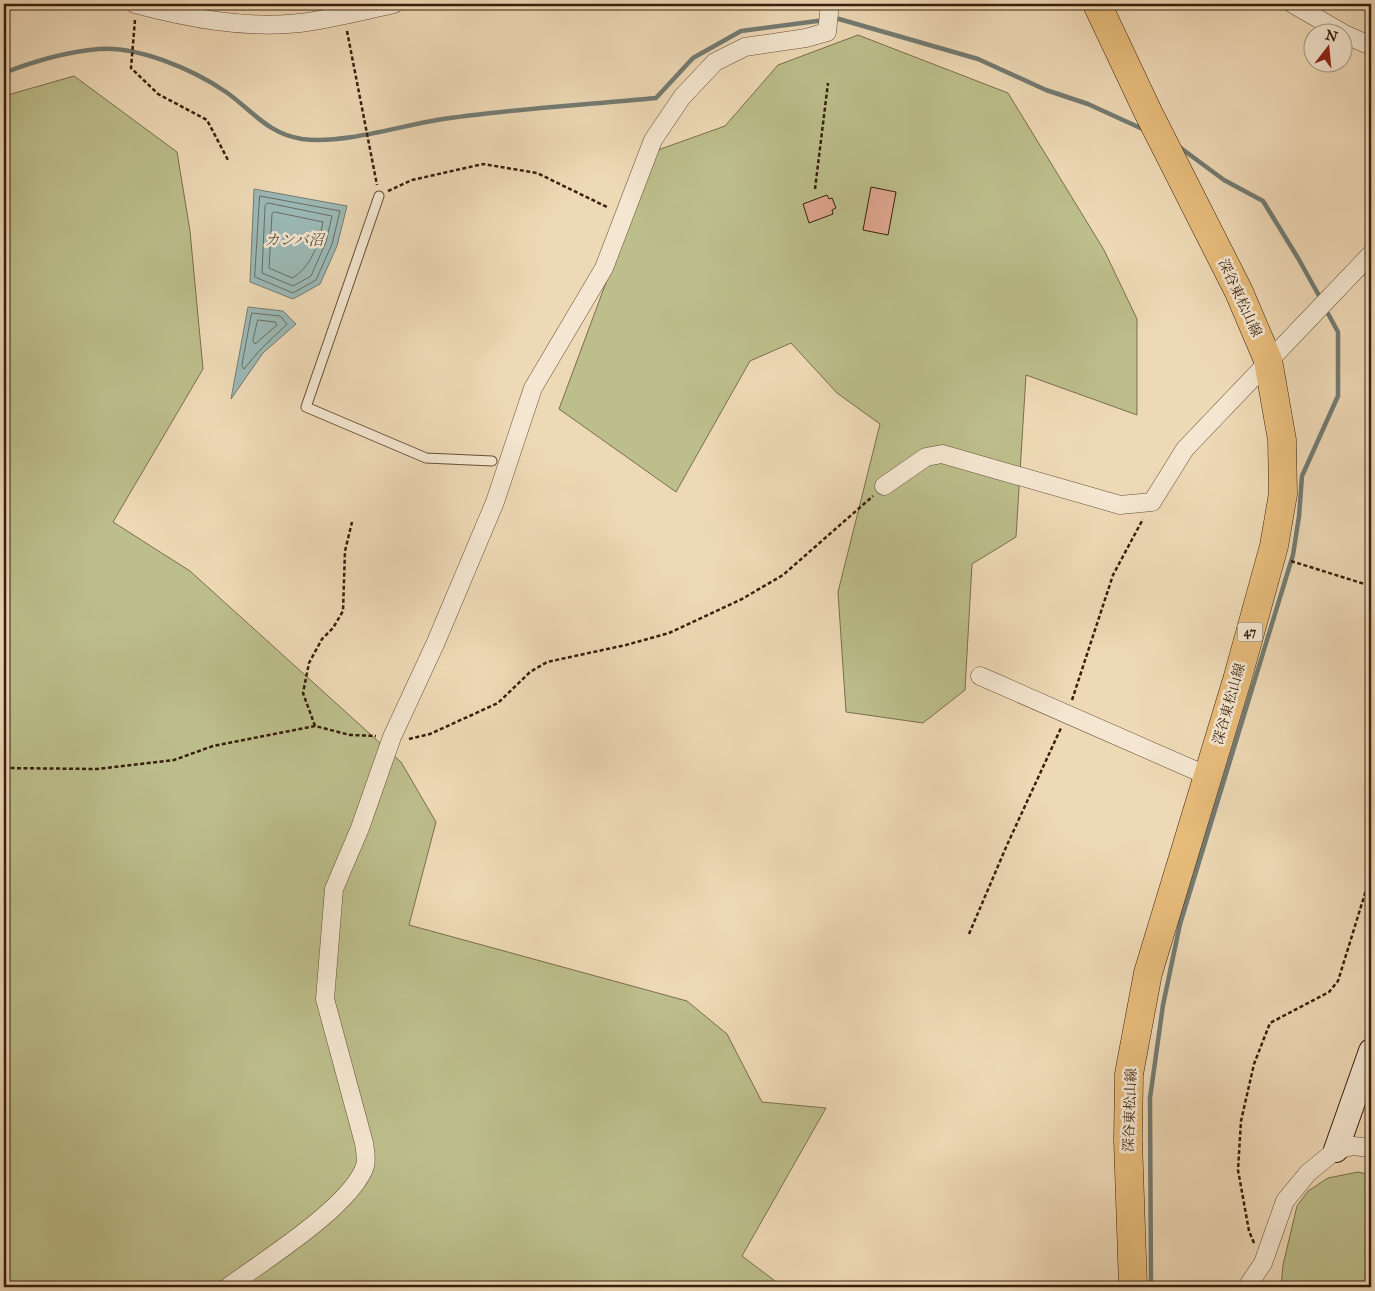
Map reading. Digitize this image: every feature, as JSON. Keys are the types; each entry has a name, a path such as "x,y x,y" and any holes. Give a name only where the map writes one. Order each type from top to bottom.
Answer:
{"main road":[{"name":"深谷東松山線","path":"1097,4 1148,112 1239,292 1268,360 1282,440 1283,494 1271,555 1208,776 1148,974 1129,1074 1128,1140 1133,1287"}],"street":[{"path":"136,4 199,18 254,24 299,23 394,4"},
{"path":"228,1287 296,1238 335,1206 355,1186 366,1164 364,1143 325,999 334,889 360,828 392,737 436,642 495,502 533,388 604,268 653,140 682,97 715,62 745,48 806,38 827,32 830,4"},
{"path":"1293,4 1323,22"},
{"path":"1352,37 1371,46"},
{"path":"884,486 926,457 942,454 1120,505 1152,502 1185,449 1371,254"},
{"path":"980,676 1208,776"},
{"path":"1336,1150 1371,1051"},
{"path":"1247,1287 1262,1263 1285,1201 1308,1173 1336,1150 1353,1146 1371,1148"}],"lane":[{"path":"380,196 306,407 426,458 492,461"}],"path":[{"path":"136,4 131,68 158,94 207,120 229,162"},
{"path":"343,15 380,196 412,180 483,164 537,173 623,215"},
{"path":"815,189 828,83"},
{"path":"4,768 97,769 174,760 212,746 315,726 350,735 392,737 407,740 430,734 498,703 530,672 547,662 626,645 669,633 742,599 783,575 884,486"},
{"path":"315,726 302,693 309,663 322,639 344,611 344,551 352,522"},
{"path":"1271,555 1371,586"},
{"path":"1262,1263 1249,1231 1238,1170 1241,1120 1254,1064 1270,1023 1329,992 1338,981 1371,874"}],"green space":[{"path":"858,35 1008,93 1104,250 1137,319 1137,415 1026,375 1016,537 972,564 965,690 923,723 846,712 838,592 880,424 837,393 791,343 750,361 676,492 559,409 655,151 725,126 778,65"},
{"path":"74,76 177,152 190,231 203,369 113,522 190,571 401,762 436,822 409,925 687,1001 727,1034 762,1102 826,1108 742,1256 783,1287 4,1287 4,96"},
{"path":"1358,1172 1371,1175 1371,1287 1281,1287 1283,1265 1297,1206 1308,1191 1328,1178"}],"water":[{"name":"カンバ沼","path":"254,189 347,206 337,246 320,284 293,299 250,282"},
{"path":"248,307 283,311 296,324 263,353 231,399"}],"building":[{"path":"871,187 896,192 888,235 863,230"},
{"path":"827,195 829,199 832,198 836,208 832,210 833,214 809,223 803,204"}],"waterway":[{"path":"832,19 839,19 978,59 1046,90 1088,104 1147,131"},
{"path":"4,73 74,52 99,49 131,51 166,61 213,84 236,99 261,121 280,132 302,139 335,139 464,116 656,98 693,58 741,31 825,20"},
{"path":"1178,146 1224,180 1263,201 1322,301"},
{"path":"1151,1287 1150,1098 1163,1005 1180,924 1293,555 1299,516 1302,476 1338,396 1338,332 1325,308"}]}
